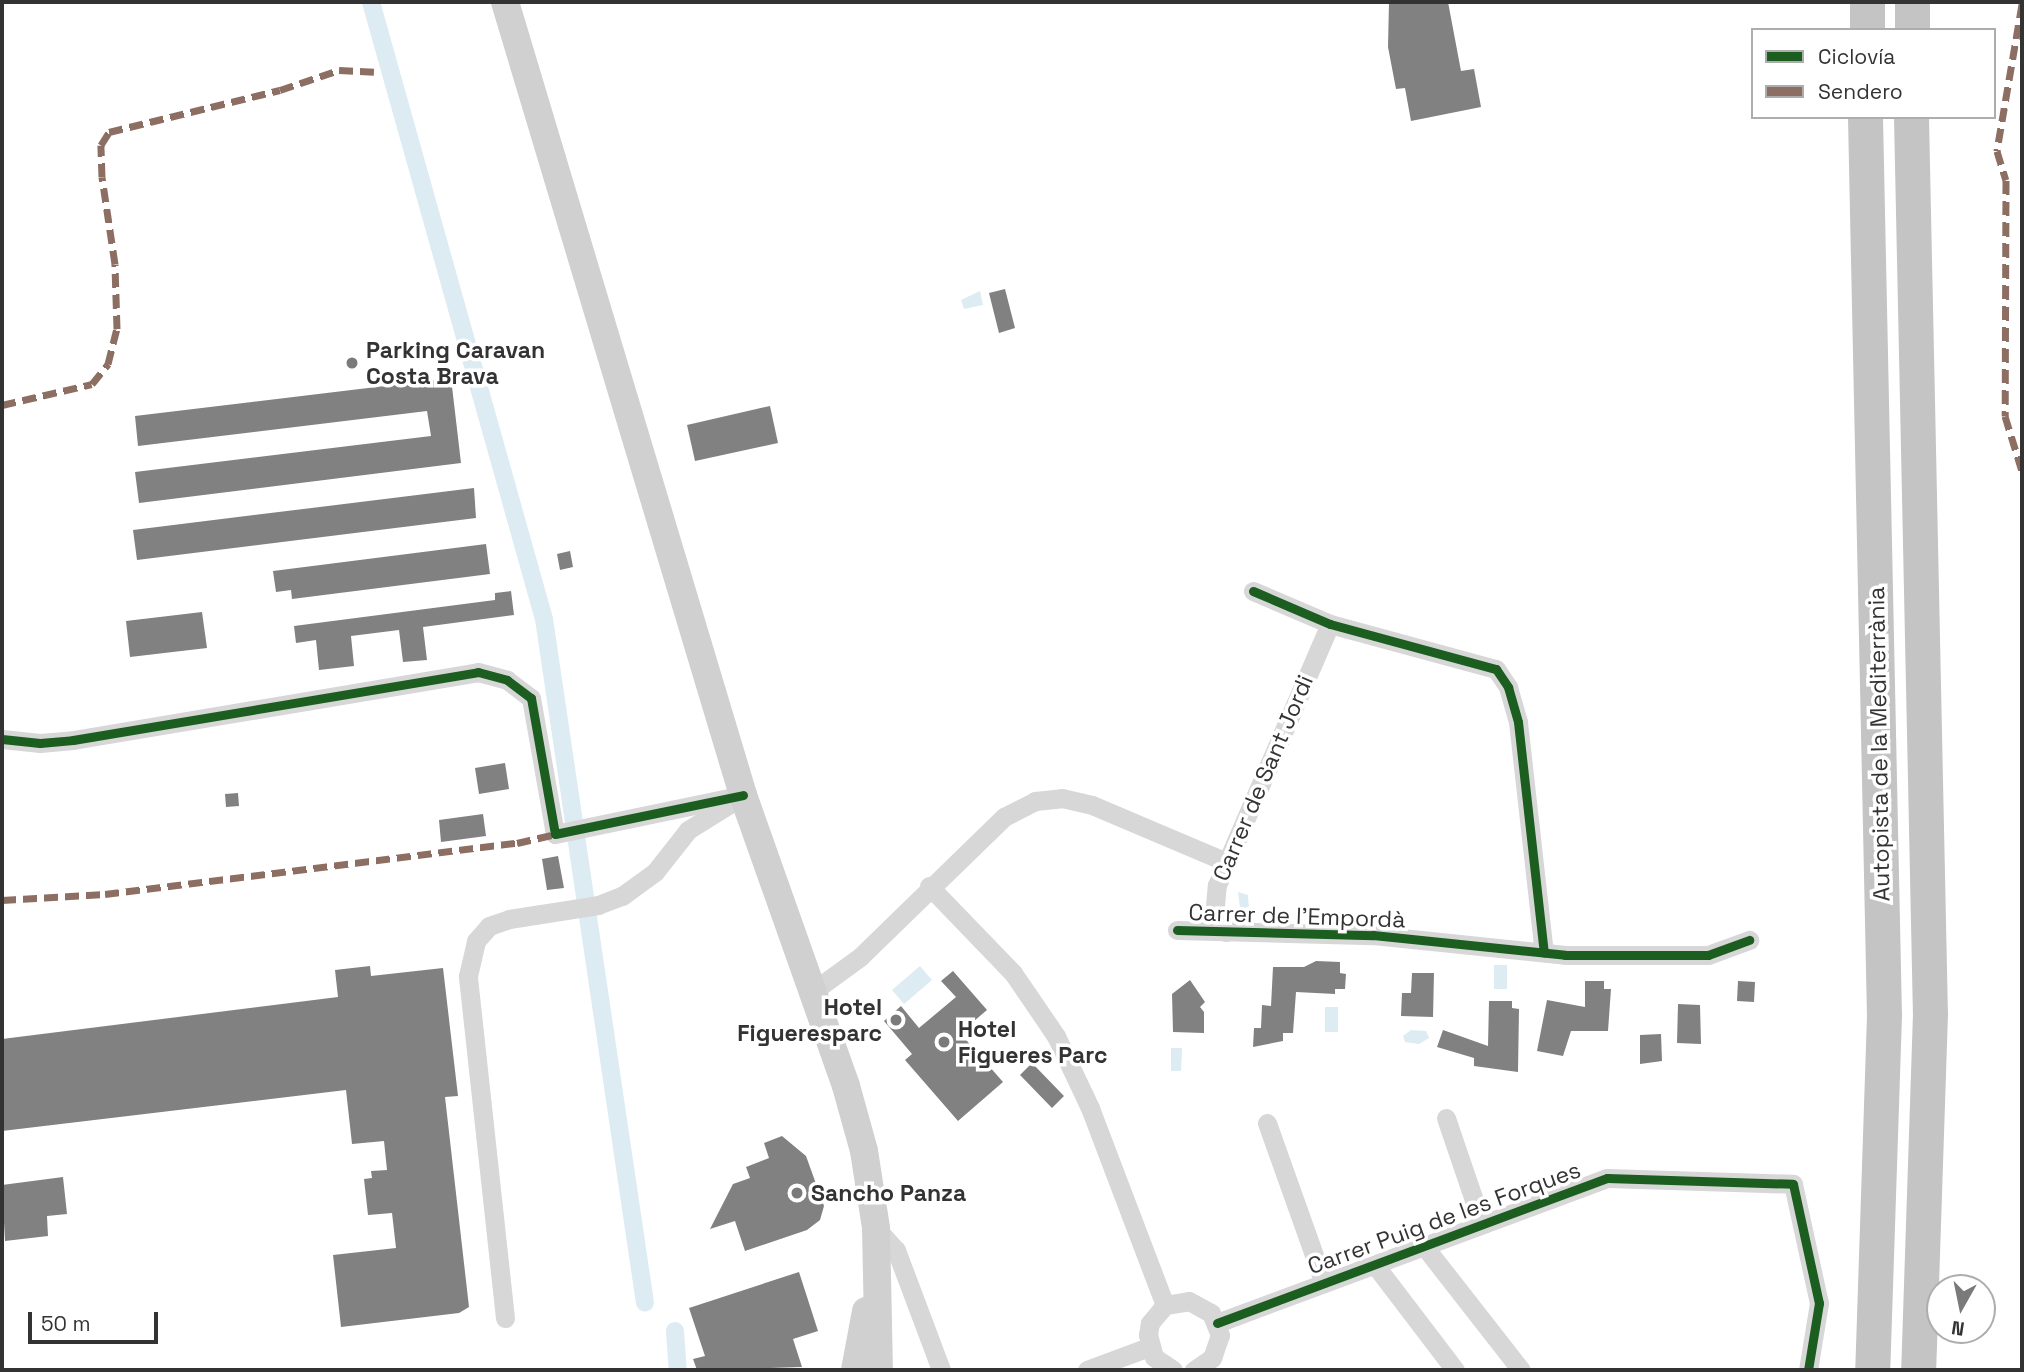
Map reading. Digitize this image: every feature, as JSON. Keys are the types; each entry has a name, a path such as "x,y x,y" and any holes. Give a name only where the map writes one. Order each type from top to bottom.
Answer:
{"highway":[{"path":"1867,2 1867,28"},
{"path":"1912,2 1912,28"},
{"name":"Autopista de la Mediterrània","path":"1866,119 1884,1016 1872,1370"},
{"name":"Autopista de la Mediterrània","path":"1911,119 1930,1013 1918,1370"}],"main road":[{"path":"505,2 743,795 861,1139 876,1228 879,1370"},
{"path":"855,1370 876,1256"}],"street":[{"path":"1253,591 1330,624 1496,669 1508,687 1523,762 1544,953"},
{"name":"Carrer de Sant Jordi","path":"1226,932 1214,917 1212,902 1226,862 1330,624"},
{"path":"2,739 40,743 74,740 478,672 507,680 531,698 555,834 743,795"},
{"path":"505,1318 468,976 476,941 489,926 509,919 598,905 622,896 655,872 688,831 743,795"},
{"path":"812,992 860,957 929,886 1004,817 1021,806 1049,798 1092,805 1226,862"},
{"path":"929,886 1013,973 1056,1036 1090,1108 1165,1305"},
{"name":"Carrer de l'Empordà","path":"1177,930 1373,935 1544,953 1708,955 1749,940"},
{"path":"1446,1118 1482,1224"},
{"path":"1267,1123 1324,1283"},
{"name":"Carrer Puig de les Forques","path":"1217,1323 1607,1178 1793,1184 1819,1303 1808,1370"},
{"path":"876,1228 896,1250 941,1370"},
{"path":"1424,1246 1521,1370"},
{"path":"1374,1265 1455,1370"},
{"path":"1173,1370 1161,1364 1149,1347 1150,1324 1165,1305 1189,1301 1211,1312 1217,1323 1218,1348 1212,1358 1194,1370"},
{"path":"1087,1370 1149,1347"}],"shaded area":[{"path":"980,291 983,305 964,309 961,300"},
{"path":"1238,892 1248,895 1249,912 1240,908"},
{"path":"1494,965 1507,965 1507,989 1494,989"},
{"path":"920,966 932,980 904,1004 892,990"},
{"path":"1325,1007 1338,1007 1338,1032 1325,1032"},
{"path":"1411,1030 1426,1031 1429,1038 1419,1044 1405,1042 1403,1036"},
{"path":"1171,1048 1182,1048 1181,1071 1171,1071"}],"building":[{"path":"1389,2 1448,2 1461,71 1474,69 1481,107 1411,121 1405,88 1396,89 1388,47"},
{"path":"1005,289 1015,328 999,333 989,293"},
{"path":"451,378 461,463 139,503 135,472 431,436 427,411 138,446 135,416"},
{"path":"770,406 778,443 695,461 687,425"},
{"path":"474,488 476,518 137,560 133,530"},
{"path":"486,544 490,574 292,599 291,590 276,592 273,571"},
{"path":"570,551 573,567 560,570 557,554"},
{"path":"511,591 514,615 423,627 427,660 403,662 399,630 351,636 354,666 319,670 316,640 296,643 294,626 495,600 495,593"},
{"path":"202,612 207,648 130,657 126,621"},
{"path":"505,763 509,789 479,794 475,768"},
{"path":"238,793 239,806 226,807 225,794"},
{"path":"483,814 486,836 441,842 439,820"},
{"path":"558,856 564,888 547,890 542,859"},
{"path":"1316,961 1340,962 1340,973 1346,974 1345,989 1335,989 1335,994 1296,992 1293,1033 1283,1033 1283,1041 1253,1047 1254,1028 1261,1028 1262,1005 1271,1006 1273,967 1304,967"},
{"path":"370,966 371,976 443,968 458,1096 445,1097 469,1307 459,1313 341,1327 333,1255 396,1248 392,1213 368,1215 364,1179 372,1178 371,1171 387,1170 384,1141 352,1144 346,1090 2,1131 2,1039 338,997 335,970"},
{"path":"953,971 987,1010 960,1033 1003,1082 958,1121 905,1060 912,1054 884,1021 901,1006 919,1028 956,997 941,981"},
{"path":"1412,973 1434,973 1433,1017 1401,1016 1402,993 1411,993"},
{"path":"1190,980 1205,1002 1200,1007 1204,1012 1204,1033 1173,1032 1172,994"},
{"path":"1585,981 1604,981 1604,989 1611,989 1608,1031 1571,1031 1563,1056 1537,1051 1547,1000 1585,1007"},
{"path":"1738,981 1755,982 1754,1002 1737,1001"},
{"path":"1489,1001 1512,1001 1512,1008 1519,1009 1518,1072 1474,1066 1474,1058 1437,1047 1443,1030 1488,1046"},
{"path":"1678,1004 1700,1005 1701,1044 1677,1043"},
{"path":"1661,1034 1662,1061 1640,1064 1640,1035"},
{"path":"1032,1063 1064,1096 1052,1108 1020,1075"},
{"name":"Sancho Panza","path":"782,1136 806,1156 824,1206 820,1220 807,1230 745,1251 735,1221 710,1229 733,1184 750,1178 746,1167 769,1158 764,1143"},
{"path":"63,1177 67,1214 47,1216 48,1236 5,1241 2,1185"},
{"path":"799,1272 818,1331 793,1339 802,1367 697,1370 693,1359 705,1356 689,1308"}],"waterway":[{"path":"371,2 544,619 645,1303"},
{"path":"675,1331 678,1370"}],"marked path":[{"path":"2022,4 1997,151 2006,180 2005,416 2022,471"},
{"path":"2,405 92,384 108,364 117,329 115,264 102,177 101,145 109,132 280,90 339,70 374,72"},
{"path":"2,900 105,894 517,843 555,834"}],"cycle path":[{"path":"1253,591 1330,624 1496,669 1508,687 1518,722 1544,953"},
{"path":"2,739 40,743 73,740 478,672 507,680 531,698 555,834 743,795"},
{"path":"1177,930 1373,935 1565,955 1708,955 1749,940"},
{"path":"1217,1323 1607,1178 1793,1184 1819,1303 1808,1370"}],"place":[{"name":"Parking Caravan Costa Brava","path":"352,363"},
{"name":"Hotel Figueresparc","path":"896,1020"},
{"name":"Hotel Figueres Parc","path":"944,1042"},
{"name":"Sancho Panza","path":"797,1193"}]}
